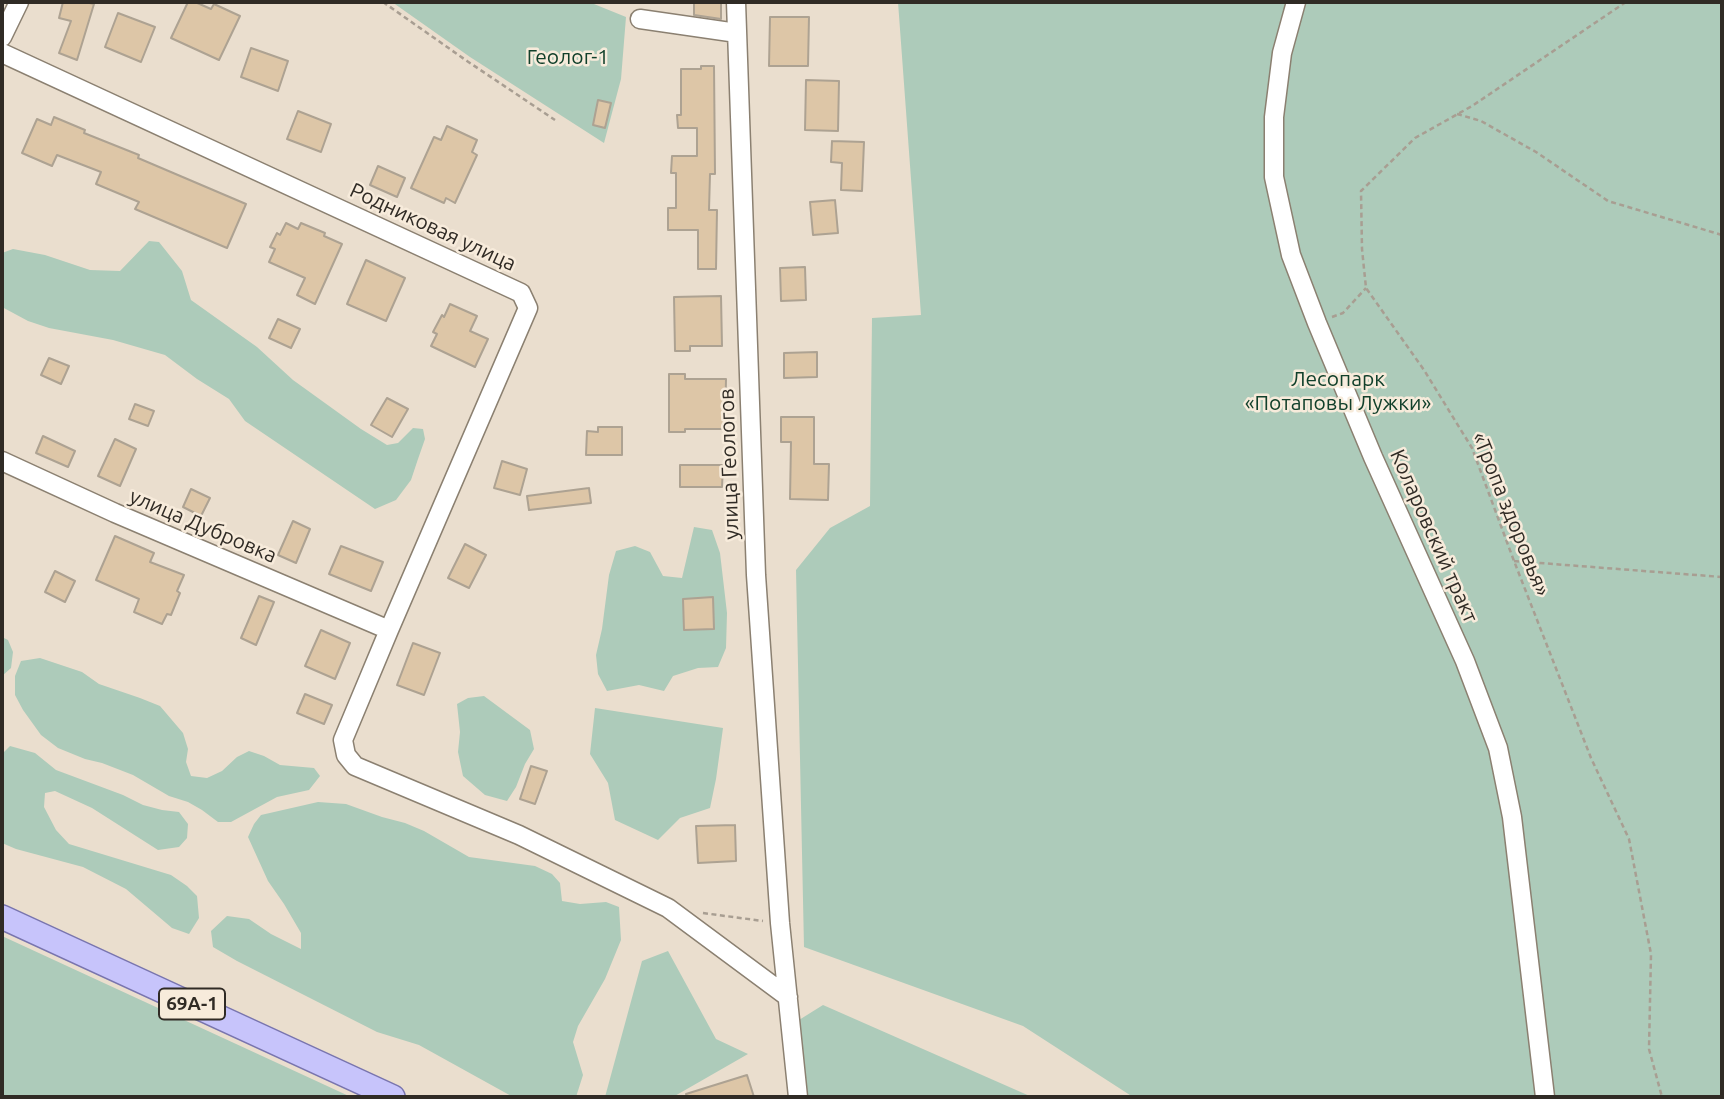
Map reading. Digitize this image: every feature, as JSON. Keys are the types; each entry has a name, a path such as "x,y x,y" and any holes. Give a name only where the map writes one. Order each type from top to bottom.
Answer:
{"main road":[{"name":"69А-1","path":"2,917 393,1097"}],"street":[{"path":"2,37 19,2"},
{"name":"улица Геологов","path":"736,2 756,575 780,923 798,1097"},
{"name":"Коларовский тракт","path":"1296,2 1282,53 1275,104 1273,177 1291,255 1317,323 1373,457 1465,661 1498,748 1512,817 1545,1097"},
{"path":"640,19 737,33"},
{"name":"Родниковая улица","path":"2,53 521,293 528,308 343,740 346,755 349,761 363,770 519,835 668,908"},
{"name":"улица Дубровка","path":"2,461 115,513 388,630"},
{"path":"668,908 788,997"}],"path":[{"path":"383,2 555,120"},
{"name":"«Тропа здоровья»","path":"1626,2 1472,106 1415,138 1361,191 1362,249 1366,288 1424,370 1472,448 1591,758 1629,839 1651,954 1649,1049 1662,1097"},
{"path":"1457,114 1481,121 1536,152 1608,201 1722,235"},
{"path":"1317,323 1343,313 1366,288"},
{"path":"1514,561 1722,577"},
{"path":"668,908 780,923"}],"green space":[{"name":"Геолог-1","path":"392,2 589,2 626,17 621,79 604,143 470,57"},
{"name":"Лесопарк «Потаповы Лужки»","path":"898,2 1722,2 1722,1097 1133,1097 1023,1026 804,947 796,570 830,528 870,506 872,318 921,315"},
{"path":"149,241 159,242 182,271 191,300 257,347 293,380 361,429 387,445 398,443 413,428 423,429 425,439 411,480 396,500 375,509 245,421 229,399 165,355 113,340 49,328 28,321 2,307 2,253 13,249 45,255 90,270 120,271"},
{"path":"694,527 712,530 720,553 727,613 726,648 718,667 698,668 673,676 664,691 639,685 607,691 598,674 596,655 609,575 616,551 635,546 650,552 663,576 682,578"},
{"path":"2,637 8,640 13,652 11,668 2,676"},
{"path":"40,658 82,672 99,684 160,706 183,733 188,749 186,762 191,776 207,778 222,771 237,757 249,751 280,765 314,768 320,776 309,790 277,797 231,822 218,822 188,802 169,796 133,775 58,748 41,735 15,695 15,676 21,661"},
{"path":"484,696 530,730 534,749 507,801 485,795 463,776 458,752 460,732 457,704 468,698"},
{"path":"595,708 723,728 710,808 680,818 658,840 615,820 608,783 590,754"},
{"path":"10,746 35,753 56,770 143,805 179,812 188,824 187,838 179,847 158,850 92,808 55,791 45,793 44,807 56,830 69,844 171,875 187,886 197,896 199,918 189,934 172,928 126,889 83,867 2,843 2,754"},
{"path":"318,802 346,804 405,823 469,857 535,866 552,874 560,883 562,901 580,904 606,902 619,907 621,940 605,979 578,1026 573,1042 583,1075 576,1097 513,1097 419,1045 377,1032 213,947 211,931 227,916 249,919 301,949 301,933 268,881 248,837 261,815"},
{"path":"2,936 351,1097 2,1097"},
{"path":"668,951 716,1039 748,1054 673,1097 605,1097 642,961"},
{"path":"823,1005 1032,1097 808,1097 799,1020"}],"building":[{"path":"63,2 94,4 77,60 59,53 71,21 59,18"},
{"path":"188,2 211,9 214,4 240,16 219,60 171,38"},
{"path":"694,2 721,2 721,19 694,15"},
{"path":"118,13 155,27 141,62 105,47"},
{"path":"770,17 809,17 808,66 769,66"},
{"path":"251,48 288,61 278,91 241,77"},
{"path":"701,66 714,66 715,174 710,174 709,210 717,210 716,269 698,269 698,230 668,230 668,208 676,208 676,173 671,173 672,156 697,156 697,128 678,128 677,115 681,115 681,69 701,69"},
{"path":"806,80 839,81 838,131 805,130"},
{"path":"598,100 611,103 605,128 593,125"},
{"path":"298,111 331,124 321,152 287,139"},
{"path":"54,117 85,130 84,133 139,155 138,158 246,204 227,248 135,209 139,202 96,184 101,172 57,155 52,166 22,153 37,119 51,125"},
{"path":"447,126 477,140 472,152 477,155 455,203 446,198 444,203 411,188 434,137 441,140"},
{"path":"832,141 864,142 862,191 841,190 842,163 831,162"},
{"path":"378,166 405,178 397,197 370,185"},
{"path":"835,200 838,233 813,235 810,202"},
{"path":"286,223 298,229 301,223 342,244 315,304 297,295 305,278 269,262 275,249 270,247"},
{"path":"366,260 405,278 386,321 347,304"},
{"path":"805,267 806,300 781,301 780,268"},
{"path":"721,296 722,346 690,346 690,351 675,351 674,297"},
{"path":"450,304 477,316 470,331 488,339 475,367 431,346 437,334 433,332"},
{"path":"278,319 300,329 291,348 269,338"},
{"path":"817,352 817,377 784,378 784,353"},
{"path":"49,358 69,366 61,384 41,375"},
{"path":"669,374 685,374 685,379 726,379 725,429 685,429 685,432 669,432"},
{"path":"387,398 408,409 392,437 371,425"},
{"path":"135,404 154,411 148,426 129,419"},
{"path":"781,417 814,417 814,464 829,464 828,500 790,499 791,442 781,442"},
{"path":"598,427 622,427 622,455 586,455 587,431 598,432"},
{"path":"43,436 75,451 68,467 36,453"},
{"path":"115,439 136,449 120,486 98,476"},
{"path":"502,461 527,469 520,495 494,488"},
{"path":"680,465 723,465 722,487 680,487"},
{"path":"589,488 591,503 529,510 527,496"},
{"path":"191,489 210,498 201,516 183,507"},
{"path":"293,521 310,529 296,563 278,555"},
{"path":"115,536 154,553 150,562 184,575 171,615 167,614 162,624 134,612 139,599 96,580"},
{"path":"465,544 486,555 469,588 448,578"},
{"path":"341,546 383,562 371,591 329,574"},
{"path":"55,571 75,581 65,602 45,592"},
{"path":"259,596 274,602 256,645 241,638"},
{"path":"713,597 714,629 684,630 683,599"},
{"path":"321,630 350,643 335,679 305,666"},
{"path":"413,643 440,653 424,695 397,685"},
{"path":"305,694 332,705 324,724 297,713"},
{"path":"531,766 547,771 535,804 520,799"},
{"path":"735,825 736,861 698,863 696,826"},
{"path":"747,1075 754,1097 687,1097 686,1094"}]}
